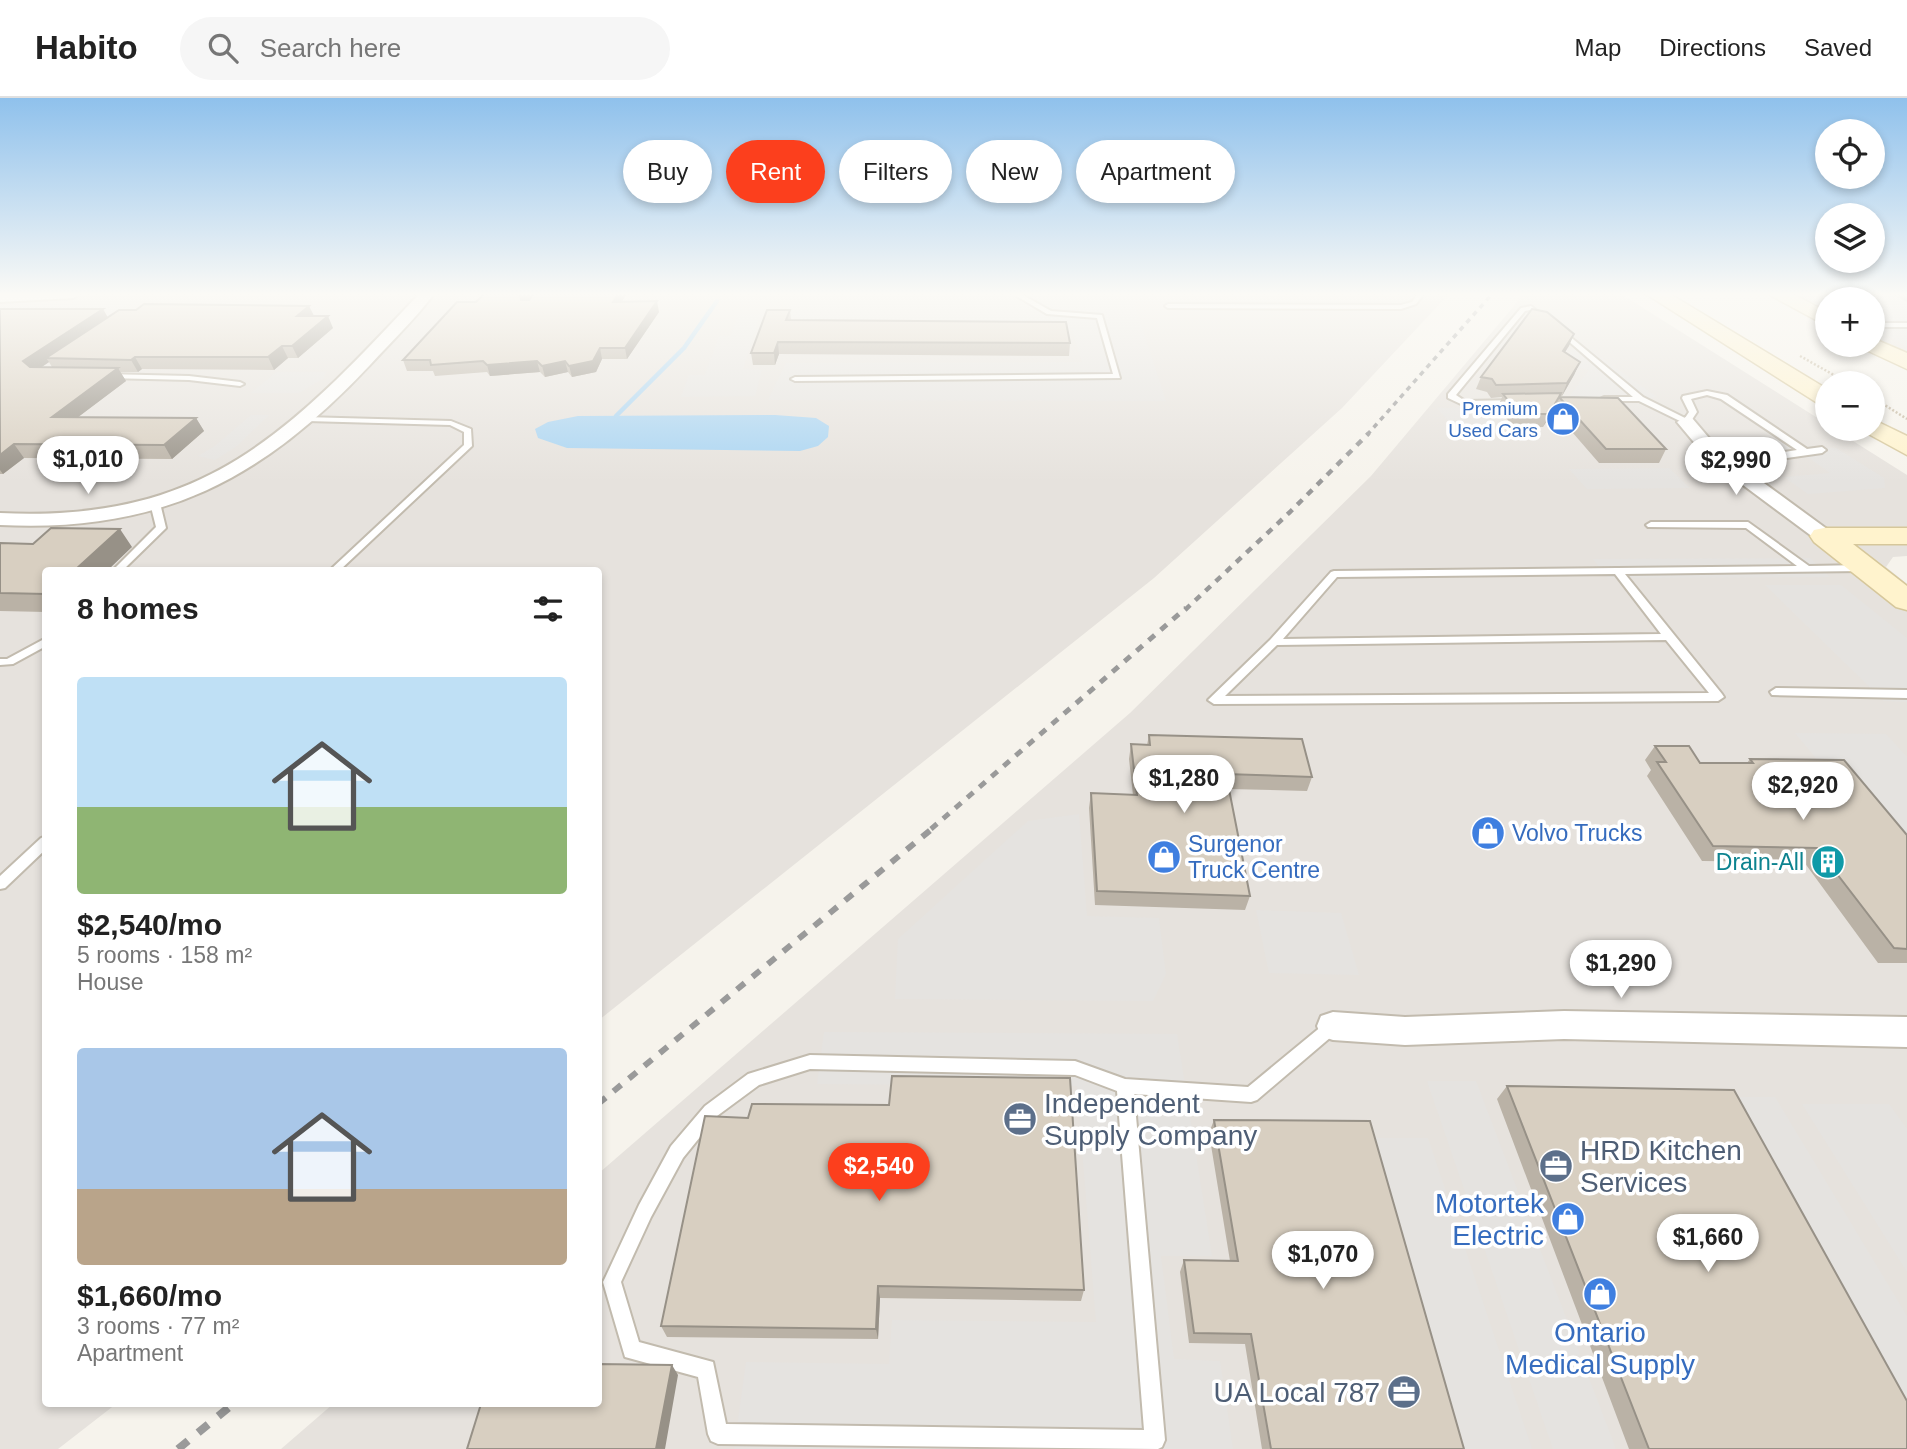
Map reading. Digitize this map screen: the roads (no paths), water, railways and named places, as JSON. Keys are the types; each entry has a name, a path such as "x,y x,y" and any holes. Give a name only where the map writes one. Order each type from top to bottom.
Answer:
{"main road":[{"path":"1760,357 1815,391"},
{"path":"1785,357 1815,375"},
{"path":"1885,416 1907,429"},
{"path":"1885,434 1907,447"},
{"path":"1824,536 1902,535"}],"street":[{"path":"2,521 69,520 155,503 236,472 284,440 335,394 369,357"},
{"path":"1686,422 1693,433 1726,464 1907,601"},
{"path":"1333,1026 1405,1031 1564,1025 1907,1032"}],"lane":[{"path":"795,379 1117,376 1112,357"},
{"path":"1483,357 1451,396 1463,403 1531,401"},
{"path":"1590,357 1640,399 1686,422 1693,412 1686,398 1707,393 1724,397 1804,451"},
{"path":"93,376 189,378 240,384"},
{"path":"1599,400 1640,399"},
{"path":"307,419 451,423 468,431 468,446 338,567"},
{"path":"1726,464 1762,462 1804,451 1822,450"},
{"path":"121,567 161,528 155,503"},
{"path":"1651,525 1748,525 1806,569"},
{"path":"1618,571 1718,697 1214,700 1273,642 1334,574 1864,568"},
{"path":"1273,642 1669,637"},
{"path":"0,662 9,662 42,643"},
{"path":"1776,692 1907,694"},
{"path":"0,884 42,845"},
{"path":"1125,1086 1155,1440 718,1434 706,1368 632,1350 612,1282 645,1210 677,1152 711,1111 754,1079 810,1062 1075,1068 1125,1086 1251,1095 1333,1026"}],"water":[{"path":"775,415 816,418 829,426 828,437 818,446 800,451 567,448 538,438 535,429 548,422 578,416"}],"waterway":[{"path":"616,416 675,357"}],"railway":[{"path":"1367,435 1436,357"},
{"path":"1185,610 1290,512 1367,435"},
{"path":"931,829 1186,608"},
{"path":"602,1101 933,828"},
{"path":"178,1449 229,1407"}],"place":[{"name":"Premium Used Cars","path":"1563,419"},
{"name":"Volvo Trucks","path":"1488,833"},
{"name":"Surgenor Truck Centre","path":"1164,857"},
{"name":"Drain-All","path":"1828,862"},
{"name":"Independent Supply Company","path":"1020,1119"},
{"name":"HRD Kitchen Services","path":"1556,1166"},
{"name":"Motortek Electric","path":"1568,1219"},
{"name":"Ontario Medical Supply","path":"1600,1294"},
{"name":"UA Local 787","path":"1404,1392"}]}
